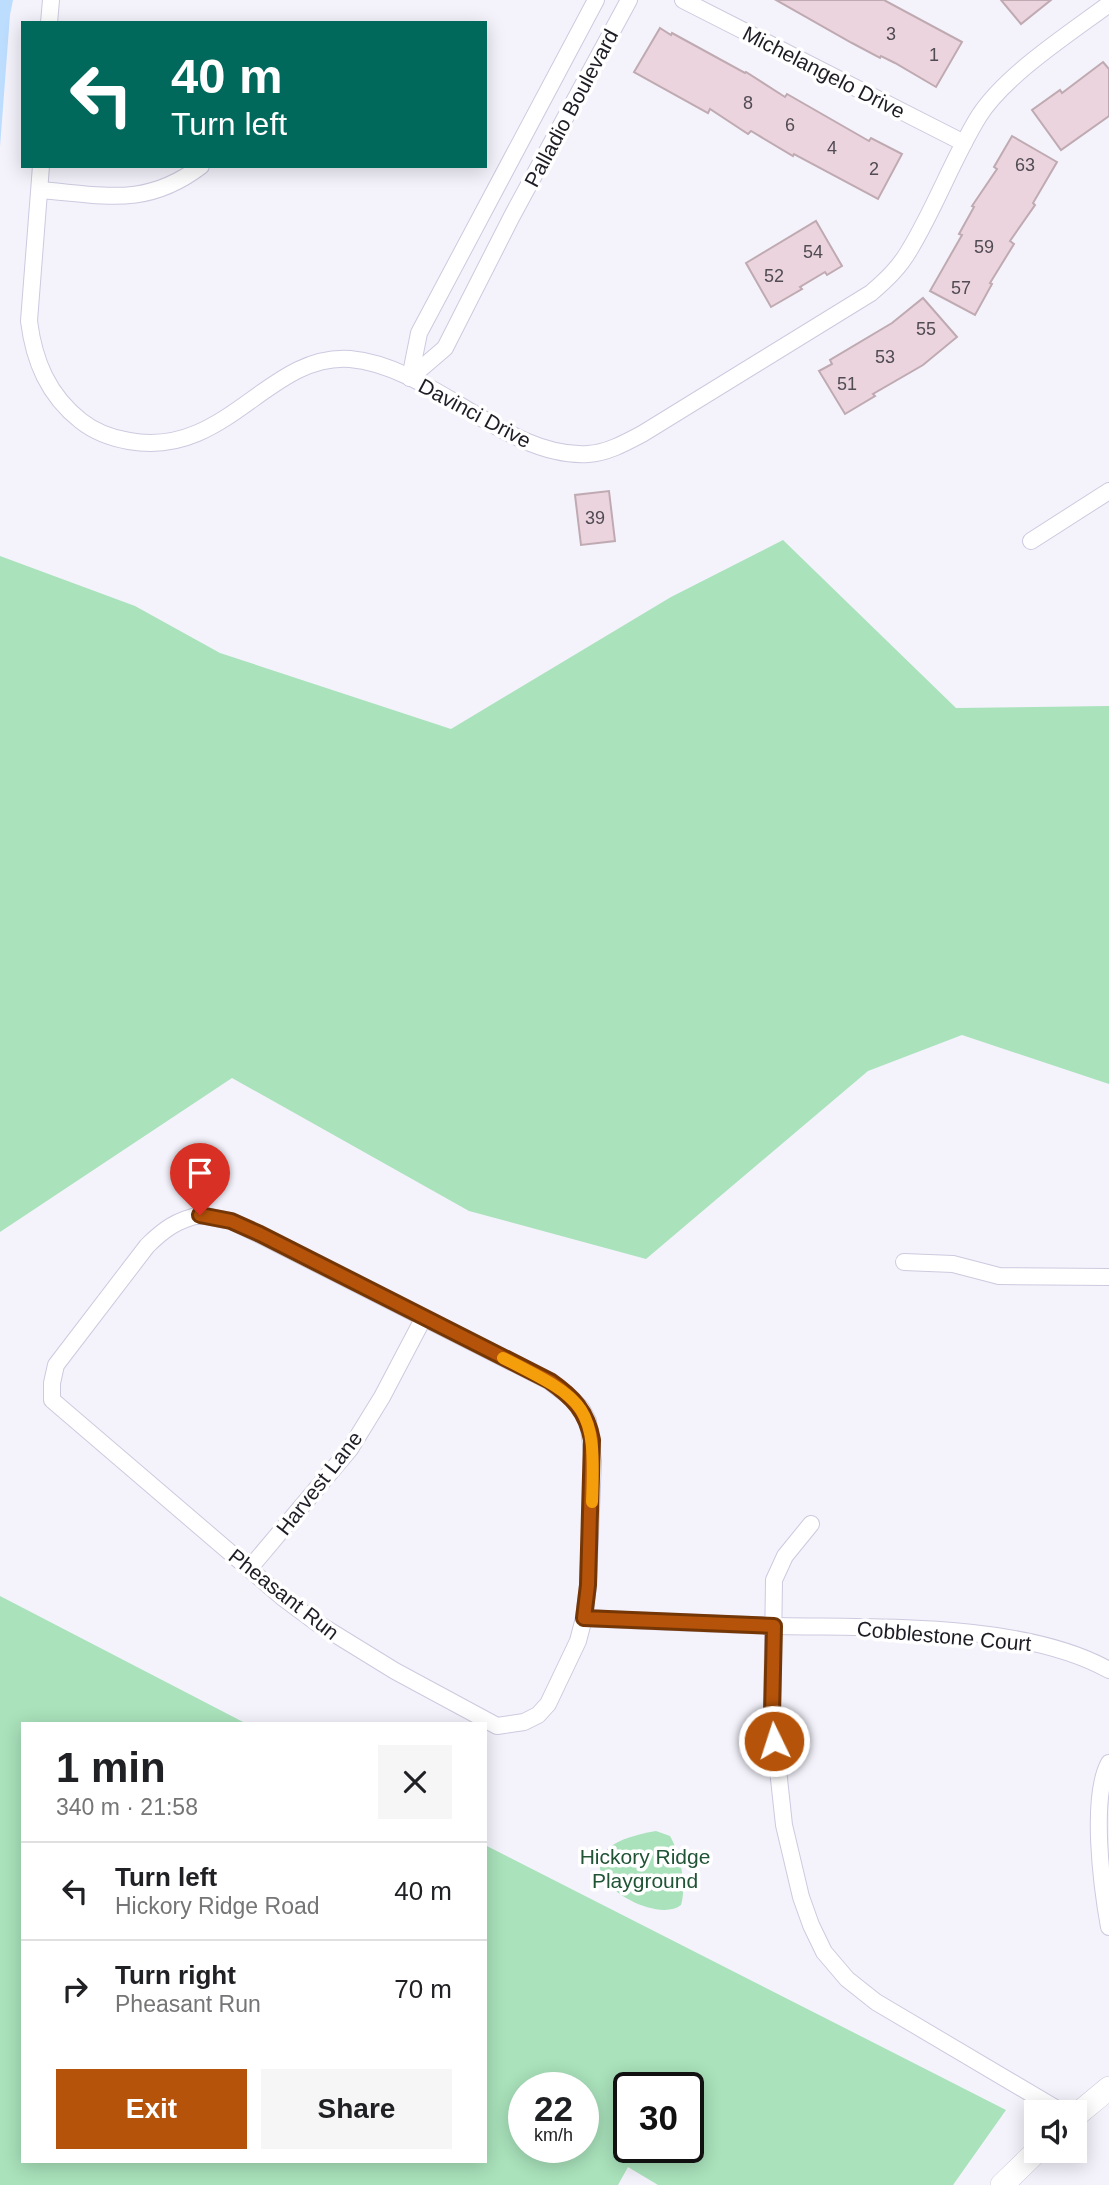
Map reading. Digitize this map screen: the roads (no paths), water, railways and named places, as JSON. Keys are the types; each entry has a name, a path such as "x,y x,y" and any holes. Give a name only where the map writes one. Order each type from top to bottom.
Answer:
{"street":[{"path":"49,21 51,0"},
{"name":"Palladio Boulevard","path":"410,378 419,333 596,0"},
{"name":"Palladio Boulevard","path":"410,378 445,348 512,216 629,0"},
{"name":"Michelangelo Drive","path":"683,0 964,144"},
{"name":"Davinci Drive","path":"41,168 29,321 32,342 48,385 68,410 86,426 105,435 142,443 167,442 196,434 218,424 300,368 322,360 348,359 369,362 410,378 537,447 564,454 591,454 617,447 642,435 871,293 893,274 910,250 980,114 1010,80 1109,4"},
{"path":"40,190 123,197 146,194 184,179 198,168"},
{"path":"488,201 512,216"},
{"path":"1031,541 1109,491"},
{"name":"Pheasant Run","path":"200,1215 215,1216 240,1225 423,1319 550,1381 581,1408 588,1421 593,1461 588,1585 584,1618 578,1641 548,1704 538,1714 511,1726 497,1726 395,1671 317,1623 249,1569 52,1400 56,1365 147,1246 164,1229 181,1219 200,1215"},
{"path":"904,1262 953,1264 999,1276 1109,1277"},
{"name":"Harvest Lane","path":"249,1569 350,1449 382,1398 423,1319"},
{"path":"811,1524 785,1556 774,1580 772,1714 785,1825 801,1897 824,1952 847,1979 876,2002 1042,2100"},
{"name":"Cobblestone Court","path":"584,1618 774,1626 908,1628 999,1637 1048,1646 1109,1670"},
{"path":"1109,1763 1100,1802 1099,1842 1102,1886 1109,1927"},
{"path":"1087,2106 1109,2088"},
{"path":"1002,2185 1025,2163"}],"water":[{"path":"0,0 13,0 0,147"}],"park label":[{"name":"Hickory Ridge Playground","path":"645,1868"}]}
